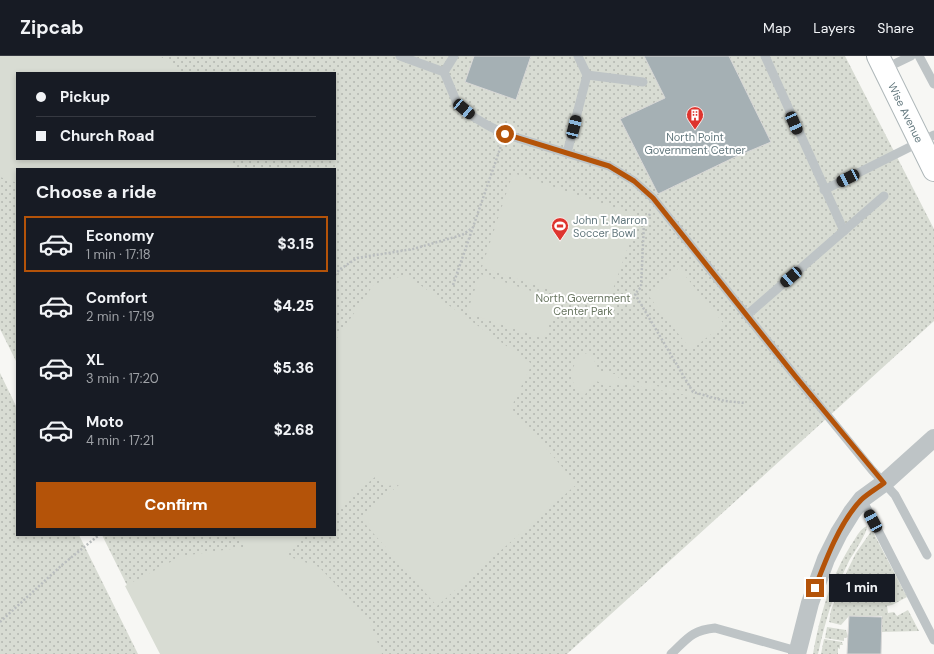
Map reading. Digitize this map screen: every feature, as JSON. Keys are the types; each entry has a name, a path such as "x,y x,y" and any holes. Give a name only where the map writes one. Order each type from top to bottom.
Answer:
{"main road":[{"name":"Wise Avenue","path":"881,62 927,138 934,170"}],"street":[{"path":"797,652 810,603 826,559 839,533 862,499 884,483 934,438"}],"lane":[{"path":"400,56 444,72 457,103 472,116 486,125 505,134 609,166 623,173 653,198 801,383 895,495 927,554"},
{"path":"444,72 454,56"},
{"path":"567,153 587,75 578,56"},
{"path":"765,56 844,232"},
{"path":"881,62 912,56"},
{"path":"919,56 934,84"},
{"path":"587,75 643,82"},
{"path":"824,190 927,138"},
{"path":"747,315 884,196"},
{"path":"862,499 931,626 934,640"},
{"path":"671,654 692,634 703,629 715,628 797,652"}],"path":[{"path":"453,285 471,229 505,134"},
{"path":"660,206 649,215 644,223 641,287 635,294 693,392 725,401 745,403"},
{"path":"336,274 357,258 413,249 462,235 471,229"},
{"path":"0,622 62,565 98,536"}],"green space":[{"name":"North Government Center Park","path":"0,56 845,56 934,229 934,321 567,654 161,654 102,536 336,536 336,168 16,168 16,361 0,329"},
{"path":"0,56 160,56 182,72 16,72 16,160 230,160 238,168 16,168 16,183 0,177"},
{"name":"John T. Marron Soccer Bowl","path":"513,173 639,216 606,309 482,267"},
{"path":"679,268 724,324 691,350 647,294"},
{"path":"480,274 558,300 544,339 467,313"},
{"path":"406,275 532,364 511,408 577,484 437,606 360,518 400,484 388,486 375,477 336,510 336,340 374,284"},
{"path":"591,352 599,372 615,374 620,379 692,393 692,396 620,383 610,386 596,381 582,398 573,381 572,372 580,355"},
{"path":"0,373 16,406 16,536 79,536 138,654 0,654"},
{"path":"867,526 867,529 849,561 834,595 818,654 813,654 827,596 838,568 853,542 861,531"},
{"path":"872,530 907,597 887,606 888,613 894,612 897,616 908,610 919,631 882,632 882,616 849,616 841,625 829,622 831,610 848,569 856,553"},
{"path":"235,536 306,536 284,555 319,567 368,618 382,654 160,654 125,586 182,556 245,547"},
{"path":"827,627 846,630 848,637 844,638 844,641 825,638"},
{"path":"824,639 842,642 843,645 840,645 840,649 838,648 838,654 821,654"}],"building":[{"path":"474,56 531,56 516,100 465,82"},
{"name":"North Point Government Cetner","path":"644,56 729,56 771,142 733,158 658,194 620,119 665,98"},
{"path":"849,616 882,617 881,654 847,654"}],"place":[{"name":"North Point Government Cetner","path":"695,130"},
{"name":"John T. Marron Soccer Bowl","path":"560,241"}],"route":[{"path":"505,134 609,166 623,173 653,198 796,377 884,483 862,499 852,512 839,533 826,559 815,588"}]}
